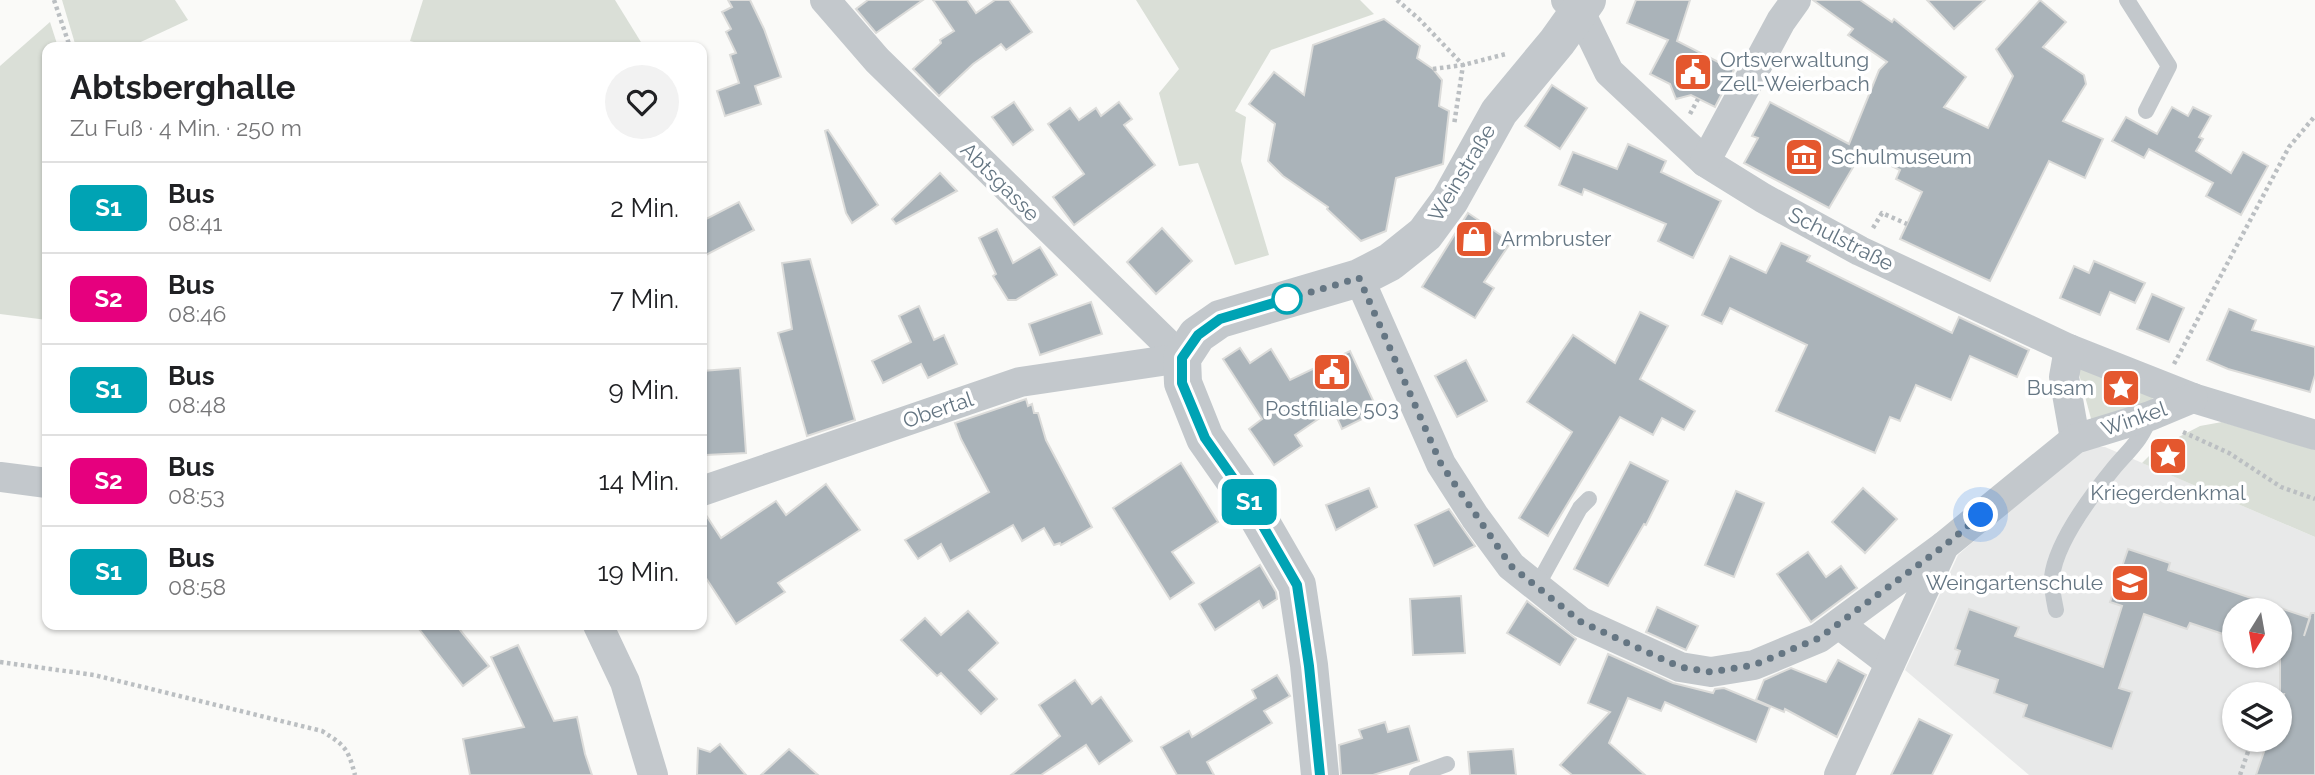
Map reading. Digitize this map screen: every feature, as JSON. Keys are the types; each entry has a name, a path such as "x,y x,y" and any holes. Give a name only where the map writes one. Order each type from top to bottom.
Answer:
{"street":[{"name":"Abtsgasse","path":"825,0 877,60 1182,358"},
{"path":"1705,162 1781,21 1796,0"},
{"name":"Weinstraße","path":"1182,358 1198,335 1220,319 1359,278 1390,262 1425,234 1450,200 1499,112 1558,42 1577,4"},
{"name":"Schulstraße","path":"1577,4 1609,72 1705,162 1763,198 1860,251 2069,349 2193,398 2315,435"},
{"name":"Winkel","path":"1359,278 1441,464 1511,566 1581,622 1680,667 1711,672 1754,665 1819,638 1944,546 2075,439 2150,416 2193,398"},
{"name":"Winkel","path":"2069,349 2064,376 2075,439"},
{"name":"Obertal","path":"707,489 1020,382 1182,358"},
{"path":"1182,358 1182,383 1205,438 1245,495 1297,585 1309,666 1320,775"},
{"path":"0,477 42,482"},
{"name":"Winkel","path":"1839,775 1944,546"},
{"path":"1839,624 1890,663"},
{"path":"600,630 625,682 653,775"}],"lane":[{"path":"2127,0 2169,66 2146,111"},
{"path":"2056,610 2052,578 2061,547 2080,514 2145,433 2150,416"},
{"path":"1537,586 1580,508 1589,499"},
{"path":"1418,775 1447,764"}],"path":[{"path":"54,0 68,42"},
{"path":"1398,0 1463,65"},
{"path":"1433,69 1463,65 1558,42"},
{"path":"1455,115 1463,65"},
{"path":"1689,116 1698,99"},
{"path":"2163,386 2289,147 2315,116"},
{"path":"2150,416 2230,453 2281,487 2315,499"},
{"path":"0,662 94,675 322,731 337,740 349,752 355,775"},
{"path":"2240,775 2248,752"}],"shaded area":[{"path":"62,0 175,0 188,20 141,42 75,42"},
{"path":"423,0 615,0 641,42 414,42 410,41"},
{"path":"1136,0 1360,0 1374,14 1271,50 1235,111 1246,117 1241,161 1269,255 1235,265 1198,163 1179,166 1159,93 1179,69"},
{"path":"50,22 56,42 42,42 42,319 0,314 0,66"},
{"path":"2078,362 2154,397 2147,404 2093,426"},
{"path":"2222,422 2315,450 2315,537 2142,463 2151,454 2169,471 2176,467 2181,458 2171,441 2200,426"},
{"name":"Weingartenschule","path":"2082,446 2105,447 2315,537 2315,775 2029,775 1905,670 1958,555"}],"building":[{"path":"728,0 750,0 764,29 781,77 755,86 761,104 725,116 717,91 739,83 730,55 736,53 726,32 731,29 722,12 732,7"},
{"path":"868,0 923,0 876,33 856,9"},
{"path":"933,0 967,0 976,13 995,0 1009,0 1032,32 1006,50 1001,44 973,64 939,96 913,69 941,43 940,40 954,31"},
{"name":"Ortsverwaltung Zell-Weierbach","path":"1636,0 1690,0 1677,41 1734,70 1715,107 1691,95 1676,99 1670,84 1650,74 1668,40 1627,23"},
{"path":"1813,0 1860,0 1892,22 1894,19 1966,77 1944,107 1988,128 2013,76 1996,49 2040,0 2066,22 2043,47 2084,75 2086,84 2063,121 2103,139 2085,178 2049,161 1990,281 1900,239 1922,192 1896,179 1900,170 1862,152 1829,208 1744,163 1758,138 1752,136 1770,102 1849,144 1879,70 1887,62 1848,35 1853,29"},
{"path":"1927,0 1985,0 1954,29"},
{"path":"1384,19 1420,46 1417,58 1433,69 1442,80 1439,106 1449,111 1443,164 1396,178 1386,231 1361,241 1327,209 1328,207 1283,176 1268,161 1275,124 1249,104 1274,72 1304,95 1313,45"},
{"path":"1552,85 1587,108 1560,149 1525,126"},
{"path":"1014,102 1033,130 1013,145 992,117"},
{"path":"1119,102 1132,119 1124,125 1155,165 1074,225 1053,197 1084,174 1048,124 1070,108 1079,120 1096,108 1101,116"},
{"path":"2172,107 2188,116 2193,107 2211,116 2199,137 2203,139 2196,151 2231,173 2243,152 2268,166 2241,215 2206,196 2213,183 2149,149 2144,158 2112,141 2126,117 2157,134"},
{"path":"828,130 878,205 852,223 846,213 825,131"},
{"path":"1628,144 1666,161 1661,172 1721,201 1693,258 1658,241 1666,224 1584,189 1582,195 1559,185 1573,152 1617,169"},
{"path":"940,173 957,191 896,224 892,219"},
{"path":"739,202 754,230 707,254 707,218"},
{"path":"1468,213 1511,242 1484,282 1494,288 1475,318 1422,287"},
{"path":"1162,228 1192,261 1156,294 1127,262"},
{"path":"997,229 1013,263 1040,247 1057,275 1016,300 1008,300 993,276 996,274 979,238"},
{"path":"1781,243 1810,256 1807,261 1952,333 1959,317 2029,350 2017,377 1970,356 1951,400 1916,385 1900,421 1890,417 1875,453 1776,411 1807,345 1730,308 1722,324 1702,315 1730,256 1766,273"},
{"path":"810,259 855,420 807,436 778,333 792,329 782,263"},
{"path":"2094,261 2145,283 2135,303 2110,292 2100,315 2060,298 2074,266 2089,273"},
{"path":"2152,294 2184,308 2169,342 2137,329"},
{"path":"1091,302 1102,334 1040,355 1029,324"},
{"path":"919,306 934,340 944,335 957,364 928,378 921,364 883,383 872,361 911,342 899,316"},
{"path":"2229,309 2256,320 2252,330 2315,347 2315,375 2310,392 2228,369 2207,360"},
{"path":"1640,312 1668,326 1640,379 1695,411 1684,430 1662,418 1653,435 1620,417 1548,536 1519,518 1572,432 1527,402 1573,335 1615,363"},
{"path":"1240,348 1250,363 1271,349 1290,380 1350,351 1378,411 1342,429 1333,409 1295,435 1302,446 1274,465 1249,429 1262,419 1223,359"},
{"path":"1466,360 1487,401 1457,417 1435,376"},
{"path":"740,368 746,453 707,455 707,371"},
{"path":"1026,399 1028,406 1032,404 1034,413 1038,413 1046,440 1092,527 1061,545 1054,545 1044,528 1022,541 1013,525 950,561 941,544 918,559 905,540 989,492 955,423"},
{"path":"1630,462 1668,481 1646,525 1644,524 1608,586 1574,569"},
{"path":"1181,463 1218,522 1172,552 1194,583 1170,599 1113,508"},
{"path":"826,484 860,530 778,583 785,592 736,624 707,580 707,517 721,538 776,501 786,515"},
{"path":"1369,488 1377,507 1336,530 1326,505"},
{"path":"1863,488 1897,519 1865,553 1832,522"},
{"path":"1736,491 1764,503 1734,577 1705,565"},
{"path":"1449,509 1475,546 1434,566 1415,525"},
{"path":"2128,549 2170,563 2168,570 2251,598 2222,598 2222,634 2190,623 2187,629 2144,614 2119,688 2132,692 2112,749 2023,717 2027,705 1994,693 1998,680 1955,665 1960,651 1955,649 1969,609 2019,627 2015,636 2103,667 2122,606 2110,602"},
{"path":"1808,552 1826,577 1841,566 1857,588 1811,622 1777,574"},
{"path":"1260,565 1276,592 1277,599 1263,608 1259,601 1215,630 1199,604"},
{"path":"1461,596 1465,653 1413,655 1410,599"},
{"path":"1527,601 1576,639 1560,665 1507,633"},
{"path":"1657,607 1698,626 1686,650 1646,632"},
{"path":"968,611 998,643 969,670 997,699 981,714 941,673 937,676 901,640 925,618 941,635"},
{"path":"2292,612 2310,618 2311,613 2315,613 2315,775 2256,775 2264,752 2292,752 2292,682 2280,682 2280,668 2292,668"},
{"path":"420,630 460,630 489,666 463,686"},
{"path":"518,645 554,721 577,717 592,775 470,775 463,739 524,727 491,657"},
{"path":"1608,654 1673,683 1713,693 1715,689 1724,688 1770,707 1756,742 1665,702 1661,711 1628,698 1609,743 1645,775 1572,775 1560,765 1610,712 1588,703"},
{"path":"1838,660 1866,675 1837,737 1785,709 1784,712 1756,700 1764,680 1791,668 1826,682"},
{"path":"1277,675 1290,696 1264,711 1272,723 1207,762 1214,775 1177,775 1161,747 1189,731 1192,737 1256,698 1252,690"},
{"path":"1075,680 1092,704 1101,697 1132,741 1099,764 1086,745 1041,775 1011,775 1060,736 1039,705"},
{"path":"1919,719 1952,735 1932,775 1891,775"},
{"path":"1385,722 1388,732 1409,726 1419,761 1373,775 1341,775 1339,745 1362,738 1359,730"},
{"path":"720,744 746,775 697,775 698,748 710,752"},
{"path":"789,749 818,775 761,775"},
{"path":"1513,749 1516,775 1470,775 1468,752"}],"bus line":[{"name":"S1","path":"1287,299 1220,319 1198,335 1182,358 1182,383 1205,438 1245,495 1297,585 1309,666 1320,775"}],"place":[{"name":"Ortsverwaltung Zell-Weierbach","path":"1693,72"},
{"name":"Schulmuseum","path":"1804,157"},
{"name":"Armbruster","path":"1474,239"},
{"name":"Postfiliale 503","path":"1332,372"},
{"name":"Busam","path":"2121,388"},
{"name":"Kriegerdenkmal","path":"2168,456"},
{"name":"Weingartenschule","path":"2130,583"}],"route":[{"path":"1287,299 1359,278 1441,464 1511,566 1581,622 1680,667 1711,672 1754,665 1819,638 1944,546 1981,515"}]}
